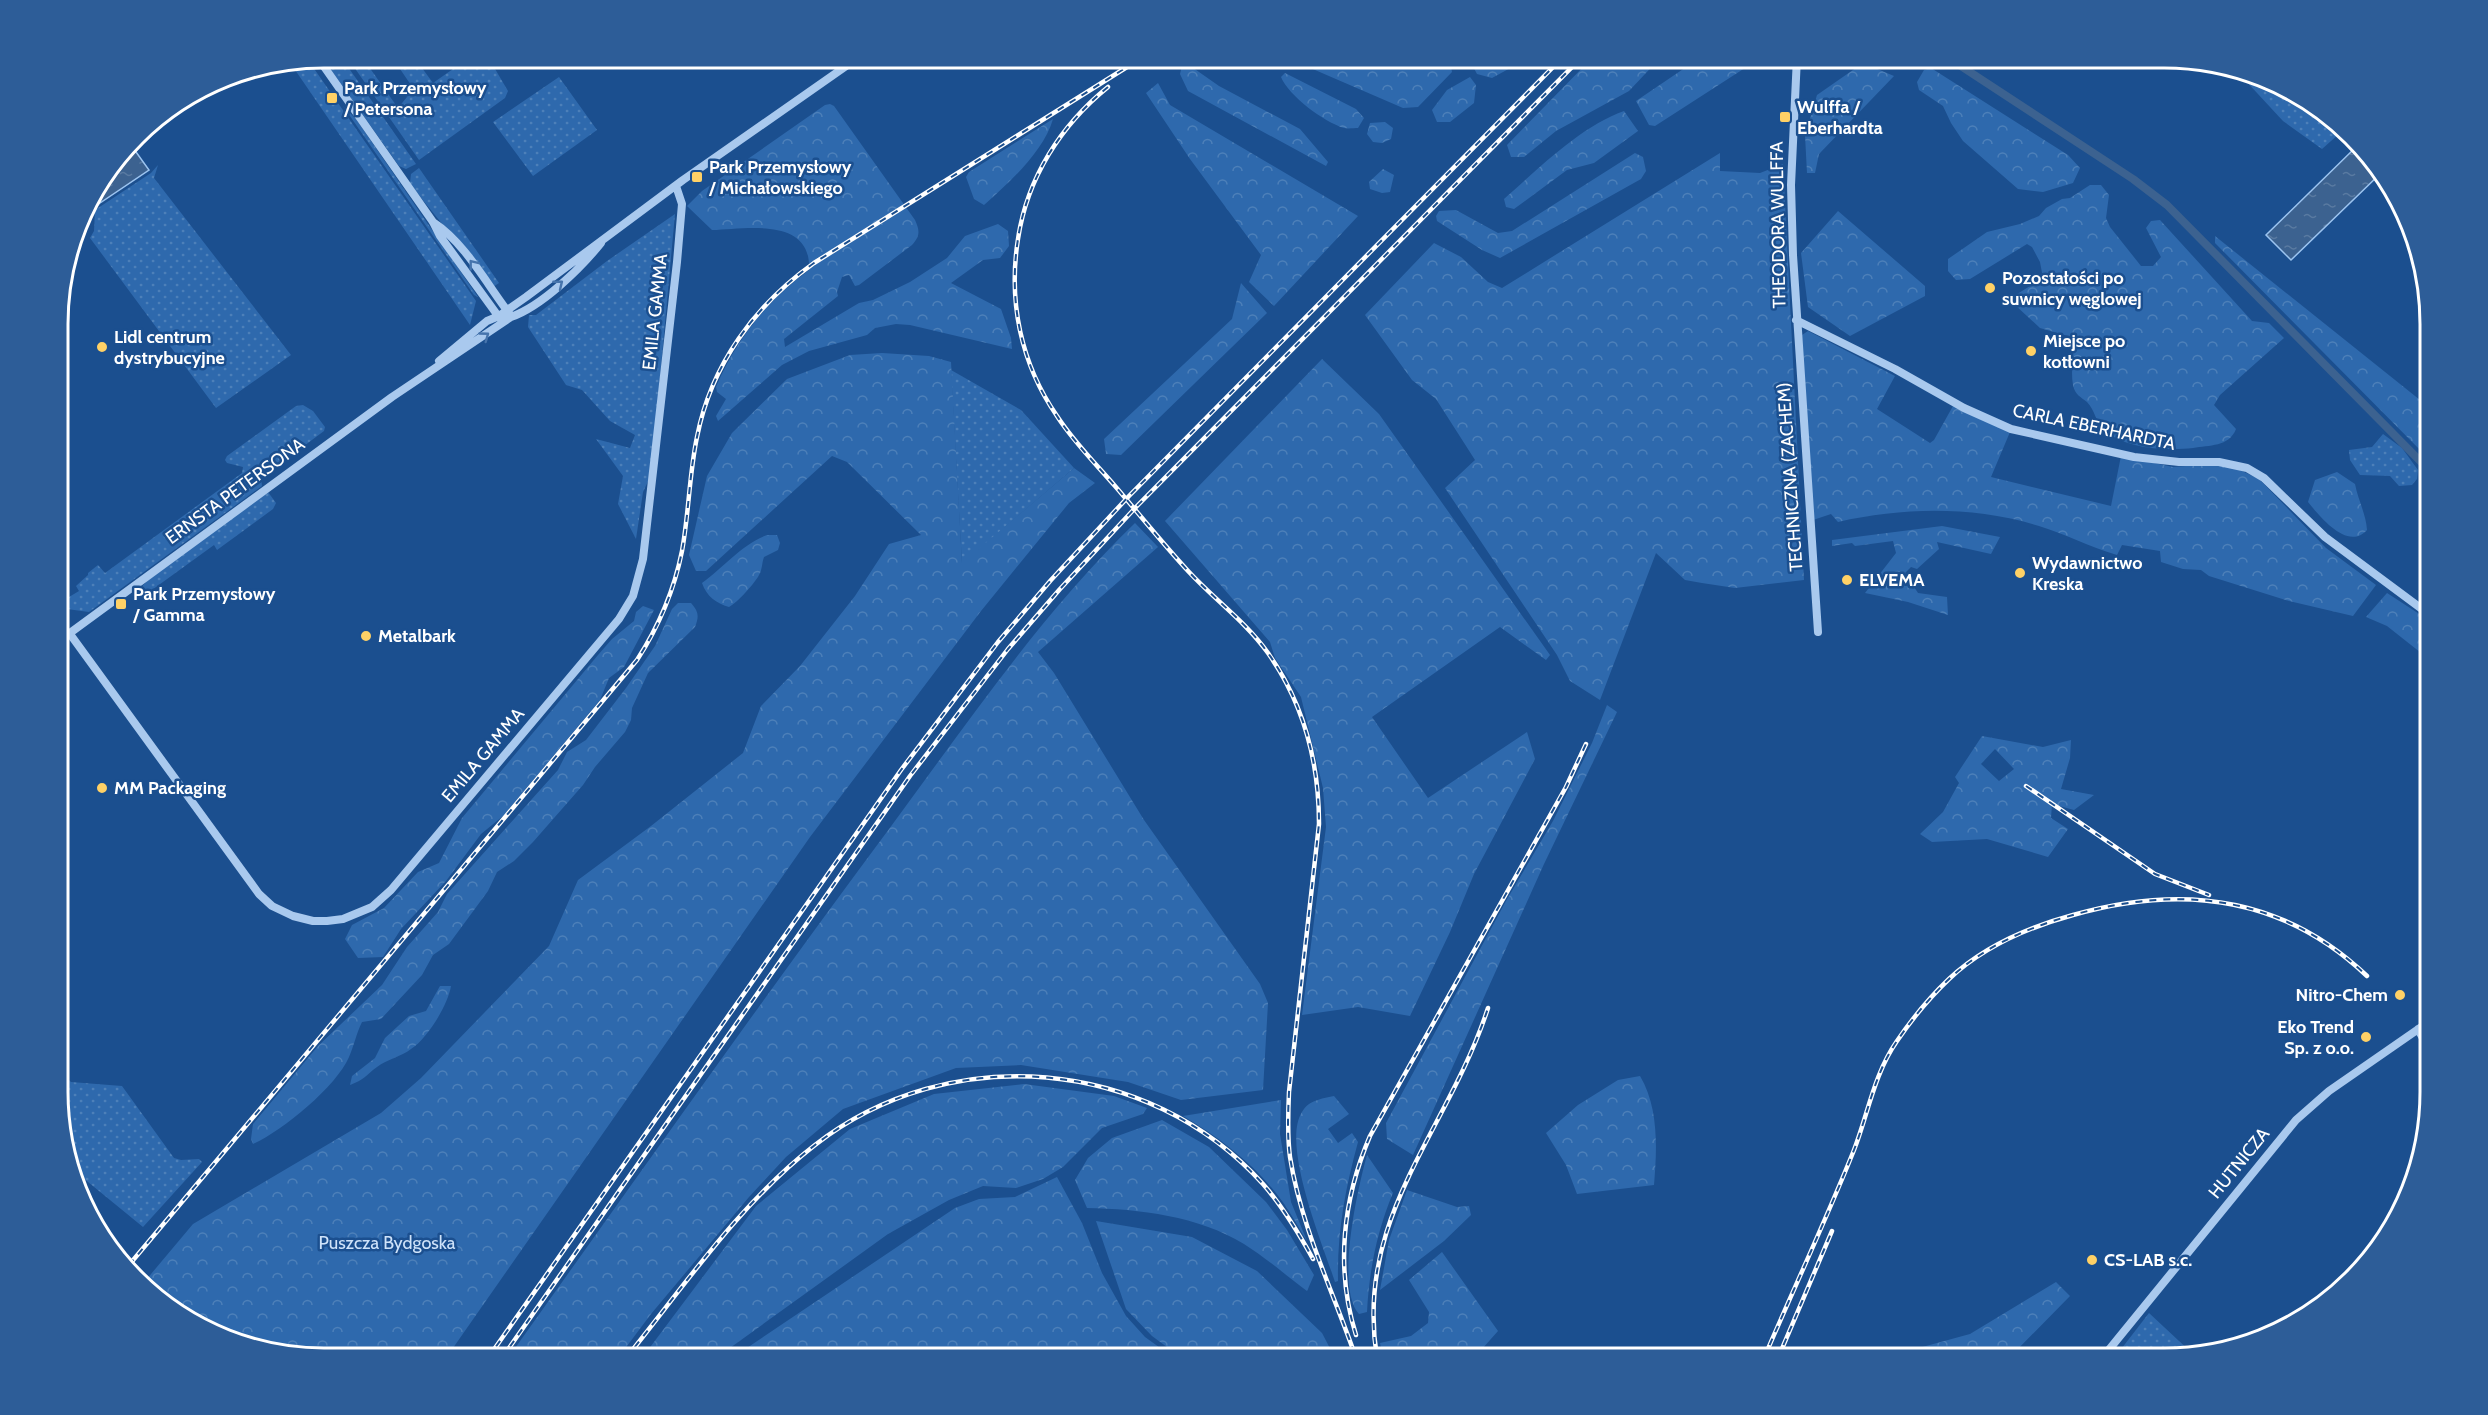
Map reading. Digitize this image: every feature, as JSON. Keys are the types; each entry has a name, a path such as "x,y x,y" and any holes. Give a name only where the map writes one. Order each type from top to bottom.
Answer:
{"street":[{"path":"325,68 433,222 440,236 501,320"},
{"name":"ERNSTA PETERSONA","path":"69,634 430,370 469,347 509,314 524,312 559,285 590,257 601,243 676,186 843,68"},
{"name":"THEODORA WULFFA","path":"1796,68 1791,185 1796,320"},
{"name":"EMILA GAMMA","path":"69,634 233,860 264,899 293,916 313,921 343,919 372,907 401,879 524,733 619,619 633,596 644,559 677,262 682,204 676,186"},
{"path":"433,222 446,231 471,260 509,314"},
{"name":"CARLA EBERHARDTA","path":"1796,320 1895,369 1964,408 2011,429 2134,457 2179,462 2219,462 2247,468 2264,478 2325,537 2420,608"},
{"name":"TECHNICZNA (ZACHEM)","path":"1796,320 1818,632"},
{"path":"2418,1029 2420,1033"},
{"name":"HUTNICZA","path":"2111,1348 2296,1120 2329,1091 2418,1029"}],"green space":[{"path":"314,68 476,301 470,325 295,69"},
{"path":"330,68 349,68 416,164 406,169 399,166"},
{"path":"355,68 370,68 398,108 407,97 405,94 413,88 399,68 422,68 433,83 454,68 494,68 508,91 505,98 419,160"},
{"path":"1182,68 1193,68 1219,86 1300,129 1328,162 1326,166 1188,91 1180,74"},
{"path":"1310,68 1451,68 1452,72 1418,107 1403,108"},
{"path":"1474,68 1510,68 1492,78 1477,74"},
{"path":"1582,68 1651,68 1629,91 1556,131 1524,157 1511,157 1507,145"},
{"path":"1685,68 1745,68 1655,126 1649,125 1636,101"},
{"path":"1856,68 1875,68 1894,76 1819,154 1815,173 1807,173 1805,135 1817,95"},
{"path":"1931,68 2068,155 2080,168 2073,183 2043,192 2018,189 1963,141 1943,106 1919,90 1917,82 1924,70"},
{"path":"1285,73 1356,109 1364,118 1358,128 1336,125 1308,107 1285,84 1281,77"},
{"path":"559,77 597,130 533,176 493,122"},
{"path":"1470,77 1476,85 1474,103 1450,122 1437,122 1432,110 1447,90"},
{"path":"2245,81 2292,102 2338,135 2322,149 2283,121"},
{"path":"1158,83 1170,105 1358,216 1274,306 1249,282 1261,255 1190,159 1146,93"},
{"path":"825,105 834,106 915,220 918,227 917,239 859,285 855,286 849,275 842,277 837,292 838,296 784,339 785,347 859,303 873,300 910,282 947,258 965,236 998,224 1008,231 1009,246 1000,258 983,260 951,283 1001,309 1011,338 1012,349 910,325 896,324 875,328 867,335 809,351 782,365 718,421 716,416 726,399 717,392 716,387 733,353 766,308 809,270 807,253 800,241 788,233 774,229 712,230 687,206 702,191"},
{"path":"343,106 356,119 478,297 474,295"},
{"path":"1624,111 1638,131 1594,163 1567,170 1514,209 1506,207 1504,199 1561,149 1592,127"},
{"path":"1053,119 1042,143 1014,177 984,205 974,199 966,177 969,172"},
{"path":"1385,122 1393,128 1391,139 1382,143 1373,142 1367,134 1370,123"},
{"path":"1635,153 1643,157 1646,171 1641,179 1500,258 1482,250 1437,221 1436,216 1439,211 1456,210 1498,233 1512,231"},
{"path":"1720,153 1720,171 1760,173 1783,164 1804,580 1735,588 1685,580 1656,553 1600,700 1570,681 1557,655 1445,488 1475,460 1436,399 1412,380 1365,315 1434,243 1461,257 1488,282 1502,288"},
{"path":"158,165 154,178 291,355 216,408 90,238 94,231 95,210 151,173"},
{"path":"419,168 499,283 493,287 410,183 411,174"},
{"path":"1383,169 1394,175 1390,192 1382,193 1370,189 1369,182"},
{"path":"2090,185 2101,185 2109,195 2106,218 2110,227 2141,266 2153,266 2161,257 2146,228 2151,221 2160,220 2252,321 2269,323 2284,338 2220,395 2214,405 2236,429 2233,435 2224,442 2193,448 2158,449 2134,445 2104,430 2090,405 2075,391 2072,379 2072,348 2068,336 2040,328 2014,304 2014,296 2043,278 2040,262 2032,247 2027,244 1970,279 1956,280 1948,271 1948,259 1987,232 2020,224 2039,216 2046,208 2062,199 2070,198"},
{"path":"1838,211 1925,286 1925,296 1850,336 1808,307 1801,253"},
{"path":"675,214 651,475 643,492 636,539 618,504 623,476 596,439 630,448 635,435 610,421 582,390 566,385 528,327 529,315 536,315 607,261"},
{"path":"2215,236 2420,400 2420,450 2215,243"},
{"path":"1241,283 1267,313 1121,455 1106,454 1104,439 1232,319"},
{"path":"1808,331 1895,376 1877,409 1930,443 1934,440 1953,406 2010,432 1991,477 2111,506 2121,456 2173,467 2225,463 2259,479 2326,548 2376,585 2353,616 2289,601 2209,576 2201,570 2183,569 2161,562 2160,551 2122,545 2117,555 2014,519 1964,512 1913,511 1838,522 1831,514 1810,521 1802,335"},
{"name":"Puszcza Bydgoska","path":"882,353 929,356 951,362 962,563 1074,468 1095,483 1069,503 981,611 810,837 453,1348 324,1348 274,1343 241,1334 210,1321 168,1295 148,1278 193,1224 381,1113 421,1078 549,946 578,880 743,753 761,706 800,666 855,596 889,544 921,535 847,462 832,456 706,571 696,571 689,555 707,476 732,433 787,379 850,355"},
{"path":"1322,359 1379,414 1550,655 1546,660 1500,627 1372,717 1428,798 1527,732 1535,759 1474,874 1450,932 1410,1016 1358,1007 1302,1015 1326,827 1323,788 1301,697 1275,658 1270,642 1165,521"},
{"path":"951,370 1021,410 1074,468 962,564"},
{"path":"303,405 313,411 325,427 324,431 261,478 262,486 89,612 68,609 69,597 79,591 76,586 98,565 105,573 242,473 243,467 227,463 225,460 227,456 296,406"},
{"path":"2383,434 2402,448 2418,470 2417,479 2412,485 2399,486 2390,476 2360,475 2350,460 2349,450 2372,447"},
{"path":"2337,472 2355,484 2367,530 2360,535 2352,537 2335,530 2308,502 2315,480"},
{"path":"268,492 276,503 273,509 217,550 214,545 145,595 135,594 147,581"},
{"path":"1135,523 1158,547 1038,652 1054,673 1144,820 1260,984 1268,1003 1263,1090 1181,1100 1128,1082 1021,1065 956,1068 843,1109 786,1157 749,1197 626,1348 515,1348 746,1024 978,708 1037,631"},
{"path":"1942,526 2000,537 1991,554 1937,542 1939,549 1917,569 1911,567 1905,573 1918,593 1947,597 1948,615 1908,602 1865,593 1896,553 1893,541 1855,546 1852,543 1832,546 1832,540"},
{"path":"767,535 777,535 780,543 778,550 764,557 760,573 750,588 729,607 712,599 702,583 749,544"},
{"path":"2387,593 2420,614 2420,652 2387,626 2366,617"},
{"path":"678,603 691,603 694,606 698,615 695,627 648,673 632,708 631,720 625,732 533,842 514,861 497,872 488,891 449,944 433,955 422,975 381,1019 362,1022 349,1057 333,1081 293,1119 253,1144 251,1139 253,1124 318,1046 382,985 407,947 438,912 447,894 558,770 567,752 586,740 655,646 672,609"},
{"path":"643,606 654,610 624,667 609,678 600,700 503,816 481,834 446,881 401,929 383,957 358,958 345,939 352,925 384,908 418,872 439,863 462,818 598,655 612,639 634,621 636,612"},
{"path":"1607,705 1617,712 1544,864 1413,1155 1387,1139 1386,1123 1506,901 1553,821 1592,743"},
{"path":"1982,736 2043,747 2071,740 2070,758 2061,789 2094,795 2074,810 2052,804 2051,818 2068,829 2048,857 1987,839 1932,842 1920,834 1943,812 1959,783 1955,777","holes":["1995,749 2014,769 1999,781 1981,764"]},
{"path":"440,986 451,986 441,1012 424,1038 407,1052 381,1064 350,1085 352,1076 375,1058 385,1038 409,1016 426,1011"},
{"path":"1640,1076 1651,1101 1654,1115 1656,1157 1654,1185 1577,1194 1566,1165 1546,1133 1578,1105 1618,1080"},
{"path":"68,1079 71,1082 122,1086 174,1158 199,1159 202,1162 143,1227 82,1177 72,1141 68,1108"},
{"path":"1024,1084 1114,1096 1147,1108 1143,1114 1102,1128 1063,1167 1043,1179 1016,1188 983,1186 949,1200 888,1234 730,1348 650,1348 756,1206 850,1129 934,1094"},
{"path":"1334,1096 1349,1114 1328,1129 1338,1143 1352,1133 1358,1142 1343,1211 1338,1281 1335,1282 1306,1195 1297,1147 1297,1127 1302,1112 1316,1101"},
{"path":"1281,1100 1280,1134 1291,1202 1307,1241 1283,1202 1259,1173 1223,1142 1183,1116"},
{"path":"1162,1120 1209,1147 1266,1202 1287,1230 1314,1275 1307,1291 1244,1244 1208,1227 1148,1212 1087,1208 1075,1180 1088,1158 1112,1138"},
{"path":"1367,1155 1393,1193 1382,1222 1375,1251 1367,1312 1359,1314 1352,1301 1349,1261 1354,1213"},
{"path":"1057,1177 1082,1223 1102,1273 1126,1316 1145,1337 1160,1348 747,1348 955,1208 979,1199 1015,1197"},
{"path":"1407,1190 1457,1207 1469,1206 1471,1215 1444,1241 1380,1290 1389,1240"},
{"path":"1096,1221 1192,1237 1257,1271 1322,1333 1330,1348 1168,1348 1152,1336 1126,1309"},
{"path":"1442,1252 1498,1331 1483,1348 1381,1348 1380,1343 1411,1336 1428,1323 1429,1312 1409,1280"},
{"path":"2056,1282 2070,1296 2019,1348 1919,1348 1970,1334"},
{"path":"2149,1313 2185,1347 2164,1348 2122,1348"}],"water":[{"path":"135,150 149,170 97,205 120,168"},
{"path":"2353,150 2375,179 2291,260 2266,235"}],"waterway":[{"path":"1964,68 2133,179 2167,205 2420,461"}],"railway":[{"path":"132,1261 637,660 665,608 679,566 694,451 704,411 725,361 755,318 773,298 814,263 1125,68"},
{"path":"495,1348 901,770 998,642 1051,580 1129,496 1552,68"},
{"path":"509,1348 910,776 1008,649 1137,506 1571,68"},
{"path":"1108,87 1075,118 1061,136 1038,174 1029,195 1018,239 1015,263 1016,309 1020,332 1034,375 1063,425 1179,561 1259,642 1281,672 1300,713 1316,779 1319,824 1289,1092 1289,1149 1302,1209 1352,1348"},
{"path":"1356,1335 1349,1310 1346,1284 1345,1234 1353,1184 1370,1136 1566,787 1586,744"},
{"path":"2026,786 2155,874 2209,895"},
{"path":"1768,1348 1843,1176 1877,1080 1889,1054 1935,993 1977,957 2007,939 2073,915 2113,905 2153,900 2191,900 2229,904 2266,913 2301,928 2335,949 2367,976"},
{"path":"1376,1348 1374,1307 1379,1261 1391,1218 1409,1176 1471,1053 1488,1008"},
{"path":"634,1348 714,1246 762,1192 815,1145 868,1111 926,1089 986,1078 1046,1078 1106,1088 1163,1110 1216,1142 1263,1184 1290,1220 1313,1259"},
{"path":"1782,1348 1832,1231"}],"place":[{"name":"Park Przemysłowy / Petersona","path":"332,98"},
{"name":"Wulffa / Eberhardta","path":"1785,117"},
{"name":"Park Przemysłowy / Michałowskiego","path":"697,177"},
{"name":"Pozostałości po suwnicy węglowej","path":"1990,288"},
{"name":"Lidl centrum dystrybucyjne","path":"102,347"},
{"name":"Miejsce po kotłowni","path":"2031,351"},
{"name":"Wydawnictwo Kreska","path":"2020,573"},
{"name":"ELVEMA","path":"1847,580"},
{"name":"Park Przemysłowy / Gamma","path":"121,604"},
{"name":"Metalbark","path":"366,636"},
{"name":"MM Packaging","path":"102,788"},
{"name":"Nitro-Chem","path":"2400,995"},
{"name":"Eko Trend Sp. z o.o.","path":"2366,1037"},
{"name":"CS-LAB s.c.","path":"2092,1260"}]}
